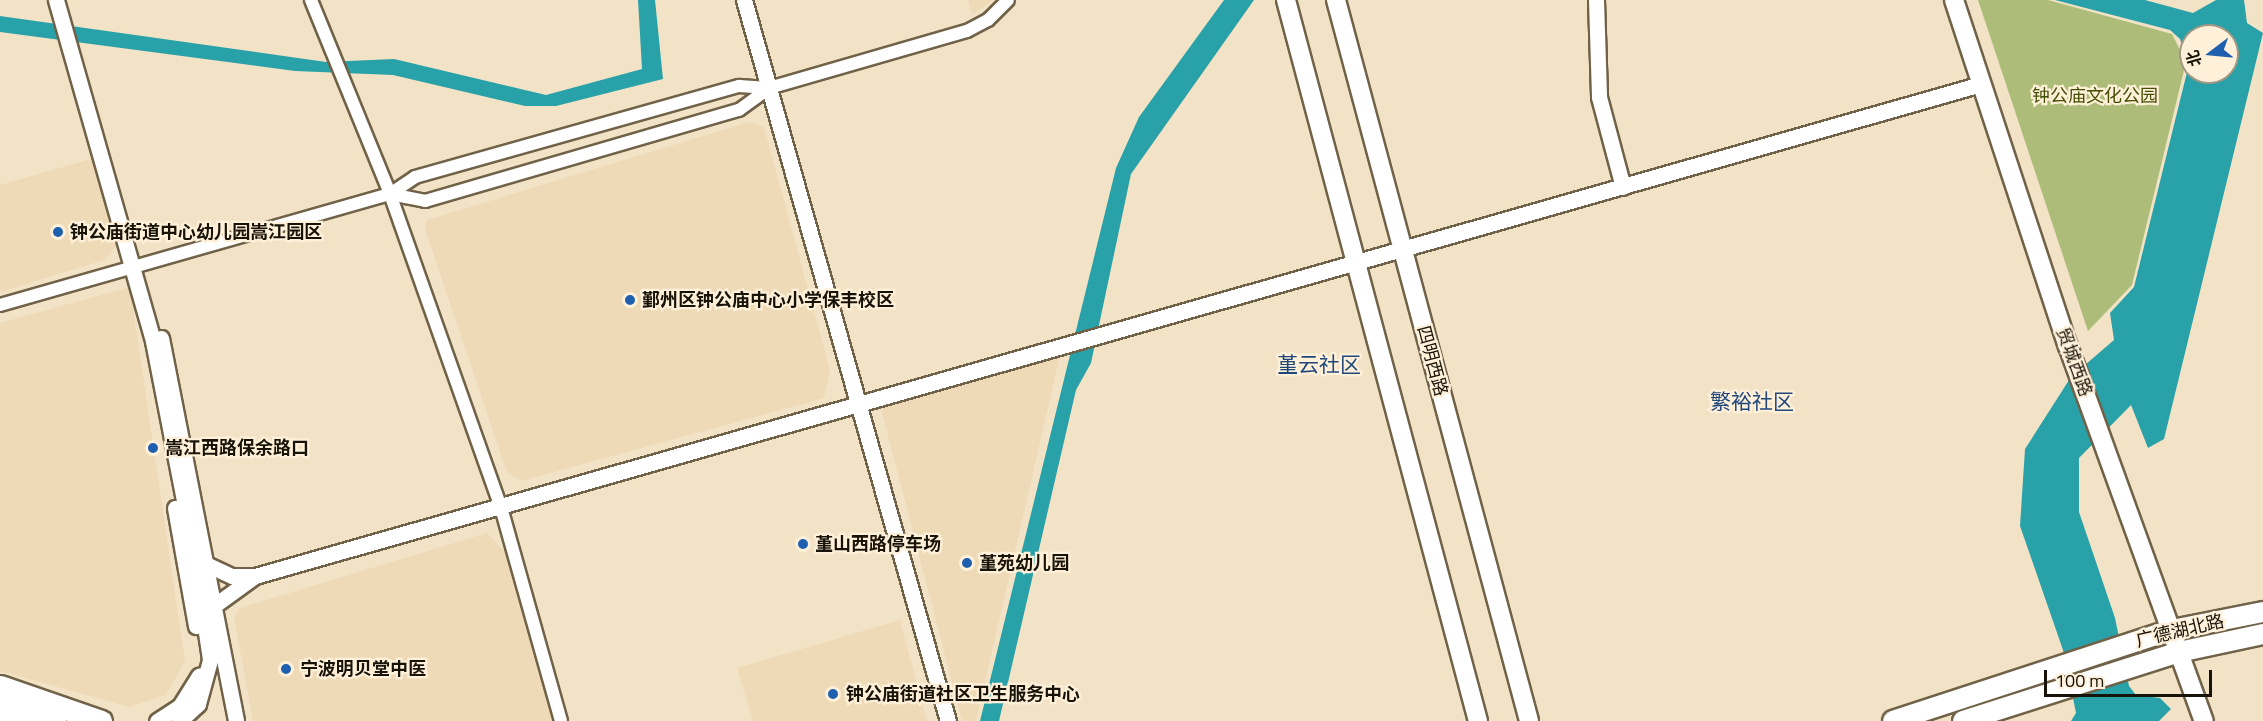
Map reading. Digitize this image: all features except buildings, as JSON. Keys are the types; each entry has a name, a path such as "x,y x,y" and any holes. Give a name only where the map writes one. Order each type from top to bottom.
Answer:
{"highway":[{"path":"0,686 101,721"}],"main road":[{"path":"1286,0 1359,263 1478,721"},
{"name":"四明西路","path":"1336,0 1528,721"},
{"name":"贸城西路","path":"1954,0 1978,85 2068,346 2204,721"},
{"name":"广德湖北路","path":"1893,721 2172,630 2263,612"},
{"name":"广德湖北路","path":"1963,721 2179,652 2263,634"},
{"path":"0,712 27,721"}],"street":[{"path":"311,0 390,194 500,504 561,721"},
{"path":"744,0 946,717"},
{"path":"0,305 390,194 415,177 739,86 769,88 967,31 1008,0"},
{"path":"1596,0 1599,96 1623,187"},
{"path":"64,3 87,68 138,266 208,565 236,721"},
{"path":"64,3 138,266 173,463 193,547 210,660 198,704 180,721"},
{"path":"208,565 232,576 255,576 500,504 1359,263 1978,85"},
{"path":"390,194 425,201 739,110 769,88"},
{"path":"157,721 194,690 201,669 180,550 173,463"},
{"path":"215,605 255,576"},
{"path":"0,695 88,721"},
{"path":"0,702 58,721"}],"shaded area":[{"path":"968,0 993,0 972,15"},
{"name":"鄞州区钟公庙中心小学保丰校区","path":"749,122 764,127 830,370 824,398 521,481 507,473 425,229 427,220"},
{"name":"钟公庙街道中心幼儿园嵩江园区","path":"98,157 115,217 116,246 104,260 0,292 0,185"},
{"path":"130,287 185,661 166,695 129,707 0,671 0,323"},
{"name":"堇苑幼儿园","path":"1060,355 976,721 962,721 880,405"},
{"path":"487,533 506,553 555,721 253,721 234,617 240,608"},
{"name":"钟公庙街道社区卫生服务中心","path":"900,620 927,721 753,721 737,668"}],"green space":[{"name":"钟公庙文化公园","path":"1978,0 2048,0 2172,34 2179,48 2181,84 2132,285 2088,331"}],"water":[{"path":"638,0 655,0 663,79 556,106 525,106 393,75 295,71 0,32 0,16 326,62 394,59 546,95 642,69"},
{"path":"1224,0 1254,0 1131,174 1091,363 1076,390 999,721 980,721 1116,168 1139,117"},
{"path":"2055,0 2145,0 2193,13 2216,0 2244,0 2247,23 2263,33 2164,439 2148,448 2131,405 2079,458 2079,512 2115,618 2129,686 2136,695 2160,698 2171,709 2159,721 2071,721 2076,713 2063,650 2020,526 2025,449 2071,377 2114,340 2110,313 2134,287 2184,84 2239,84 2239,24 2179,24 2179,38 2170,30"}],"place":[{"name":"钟公庙街道中心幼儿园嵩江园区","path":"58,232"},
{"name":"鄞州区钟公庙中心小学保丰校区","path":"630,300"},
{"name":"嵩江西路保余路口","path":"153,448"},
{"name":"堇山西路停车场","path":"803,544"},
{"name":"堇苑幼儿园","path":"967,563"},
{"name":"宁波明贝堂中医","path":"286,669"},
{"name":"钟公庙街道社区卫生服务中心","path":"833,694"}],"district":[{"name":"堇云社区","path":"1319,364"},
{"name":"繁裕社区","path":"1752,401"}]}
